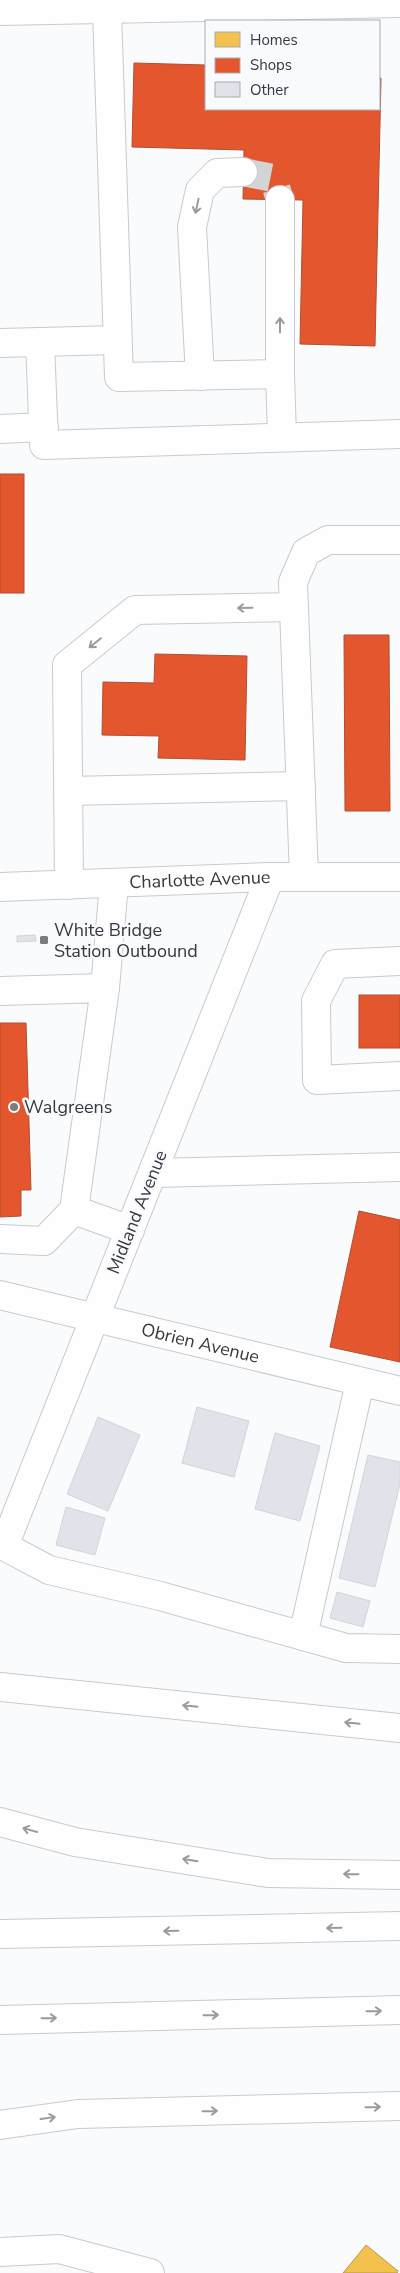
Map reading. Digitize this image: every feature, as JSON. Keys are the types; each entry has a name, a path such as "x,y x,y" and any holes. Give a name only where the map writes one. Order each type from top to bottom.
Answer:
{"main road":[{"path":"0,11 55,5 107,10 280,2 400,3"},
{"path":"107,10 119,377 280,374"},
{"path":"200,376 192,227 200,190 217,173 243,172"},
{"path":"280,200 282,436"},
{"path":"0,343 117,340"},
{"path":"40,342 44,445 282,436 400,434"},
{"path":"0,429 44,427"},
{"path":"304,877 293,582 306,552 328,540 400,540"},
{"path":"69,885 67,665 135,610 294,607"},
{"path":"68,791 301,786"},
{"name":"Charlotte Avenue","path":"0,887 270,877 400,877"},
{"name":"Midland Avenue","path":"270,877 4,1546 50,1570 160,1596 303,1636"},
{"path":"0,1239 44,1241 74,1210 105,988 114,883"},
{"path":"400,961 335,964 316,1001 318,1080 400,1076"},
{"path":"0,991 105,988"},
{"path":"153,1173 400,1167"},
{"path":"74,1210 130,1230"},
{"name":"Obrien Avenue","path":"0,1295 400,1391"},
{"path":"360,1382 303,1636 346,1648 400,1649"},
{"path":"11,1688 400,1728"},
{"path":"0,1822 74,1842 268,1872 400,1875"},
{"path":"0,1934 400,1926"},
{"path":"0,2020 400,2010"},
{"path":"0,2125 78,2114 400,2106"},
{"path":"0,2252 59,2249 150,2273"}],"building: Homes":[{"path":"366,2245 398,2271 397,2273 343,2273"}],"building: Shops":[{"path":"134,63 205,65 205,110 380,110 381,78 375,346 300,344 303,200 243,199 244,150 132,147"},
{"path":"0,474 24,474 24,593 0,593"},
{"path":"344,635 389,635 390,811 345,811"},
{"path":"155,654 247,656 245,760 158,758 159,736 102,735 103,682 154,683"},
{"path":"359,995 400,995 400,1048 359,1048"},
{"name":"Walgreens","path":"0,1023 26,1023 31,1190 21,1190 21,1216 0,1217"},
{"path":"359,1211 400,1220 400,1362 330,1347"}],"building: Other":[{"path":"35,935 36,941 17,942 17,936"},
{"path":"197,1407 249,1421 234,1477 182,1463"},
{"path":"98,1417 140,1435 108,1511 67,1494"},
{"path":"275,1433 320,1446 300,1521 255,1509"},
{"path":"368,1455 400,1462 400,1484 375,1587 339,1578"},
{"path":"66,1507 105,1518 95,1555 56,1545"},
{"path":"337,1592 370,1601 363,1627 330,1618"}],"tunnel":[{"path":"243,172 273,178 280,200"}],"place":[{"name":"White Bridge Station Outbound","path":"44,940"},
{"name":"Walgreens","path":"14,1107"}]}
